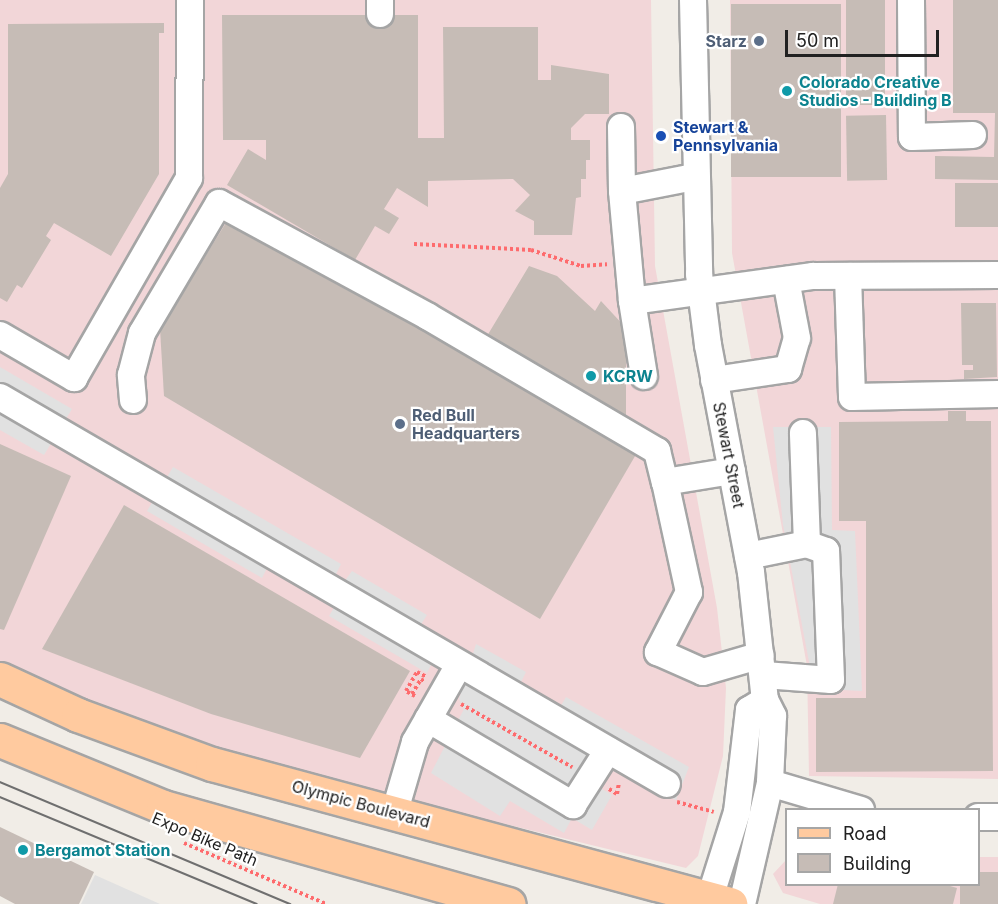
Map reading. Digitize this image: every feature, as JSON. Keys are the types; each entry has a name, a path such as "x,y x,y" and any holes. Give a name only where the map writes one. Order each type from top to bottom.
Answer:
{"main road":[{"name":"Olympic Boulevard","path":"0,679 78,715 212,764 716,902"},
{"path":"0,740 164,807 509,904"}],"street":[{"path":"0,335 74,378 189,178 190,0"},
{"name":"Stewart Street","path":"693,0 694,177 701,292 714,380 748,556 763,665 765,700 773,716 770,783 742,904"},
{"path":"911,0 912,137 973,135"},
{"path":"621,127 621,191 626,262 644,376"},
{"path":"621,191 694,177"},
{"path":"134,400 131,375 142,333 219,203 427,316 657,451 689,592 658,652 703,672 763,665 831,680 826,551 807,544 748,556"},
{"path":"632,301 786,280 848,276 998,275"},
{"path":"848,276 852,397 998,394"},
{"path":"714,380 788,369 797,338 786,280"},
{"path":"0,397 667,784"},
{"path":"803,433 807,544"},
{"path":"665,482 732,471"},
{"path":"394,814 415,741 428,719 432,690 459,665"},
{"path":"716,902 736,812 750,710 765,700"},
{"path":"428,719 573,805 608,750"},
{"path":"770,783 854,808"},
{"path":"980,818 998,817"}],"path":[{"path":"414,244 531,250 581,266 626,262"},
{"path":"432,690 416,697 406,691 417,672 432,690 617,794 620,784"},
{"path":"412,694 419,681"},
{"name":"Expo Bike Path","path":"178,840 326,904"}],"shaded area":[{"path":"0,0 651,0 655,266 717,608 726,688 723,756 698,856 686,868 237,759 91,706 0,663"},
{"path":"730,0 998,0 998,779 809,776 807,666 732,253"},
{"path":"0,367 72,409 44,455 0,430"},
{"path":"773,427 831,427 832,530 855,531 862,691 842,690 810,667 783,525"},
{"path":"173,467 341,564 335,576 344,582 352,571 427,615 420,626 433,661 427,673 329,616 335,606 268,566 262,578 147,511"},
{"path":"476,644 526,672 519,686 559,709 566,697 689,767 676,800 609,769 599,787 612,795 592,830 572,818 564,833 510,801 500,816 431,773 464,709 459,699"},
{"path":"980,857 998,857 998,904 820,904 783,893 773,874 785,861 785,886 980,886"},
{"path":"95,875 160,904 81,904"}],"building":[{"path":"846,0 885,0 885,105 846,105"},
{"path":"953,0 998,0 998,180 935,179 935,156 994,157 995,113 953,113"},
{"name":"Colorado Creative Studios - Building B","path":"731,4 841,4 841,177 731,177"},
{"path":"222,15 418,15 418,138 444,138 443,27 538,27 538,80 551,80 551,65 609,74 609,114 585,114 571,128 571,140 590,140 590,160 586,160 586,179 581,179 581,197 576,198 572,235 534,235 534,221 515,211 530,195 513,179 428,181 428,207 397,188 384,209 399,218 389,234 375,226 355,260 227,185 248,149 266,160 266,140 223,140"},
{"path":"164,23 164,33 159,33 159,174 111,256 54,223 46,236 51,240 22,288 17,285 7,302 0,298 0,188 8,174 8,24"},
{"path":"886,115 887,180 847,181 846,116"},
{"path":"955,183 998,183 998,227 955,227"},
{"name":"Red Bull Headquarters","path":"229,218 638,451 540,619 164,396 160,329"},
{"name":"KCRW","path":"529,266 557,276 595,311 601,301 626,328 626,416 487,336"},
{"path":"961,303 996,303 997,377 964,379 964,370 973,370 973,365 962,365"},
{"path":"948,411 966,411 966,421 991,421 993,771 816,772 816,698 866,698 866,521 839,521 839,422 948,421"},
{"path":"0,444 71,476 4,630 0,629"},
{"path":"124,505 410,671 360,758 211,714 42,649"},
{"name":"Bergamot Station","path":"0,827 94,872 79,904 15,904 0,896"},
{"path":"980,872 998,872 998,904 960,904 960,886 980,886"},
{"path":"838,886 950,886 957,888 953,904 833,904"}],"tram line":[{"path":"0,782 290,904"},
{"path":"0,797 257,904"}],"place":[{"name":"Starz","path":"759,41"},
{"name":"Colorado Creative Studios - Building B","path":"787,91"},
{"name":"Stewart & Pennsylvania","path":"661,136"},
{"name":"KCRW","path":"591,376"},
{"name":"Red Bull Headquarters","path":"400,424"},
{"name":"Bergamot Station","path":"23,850"}]}
